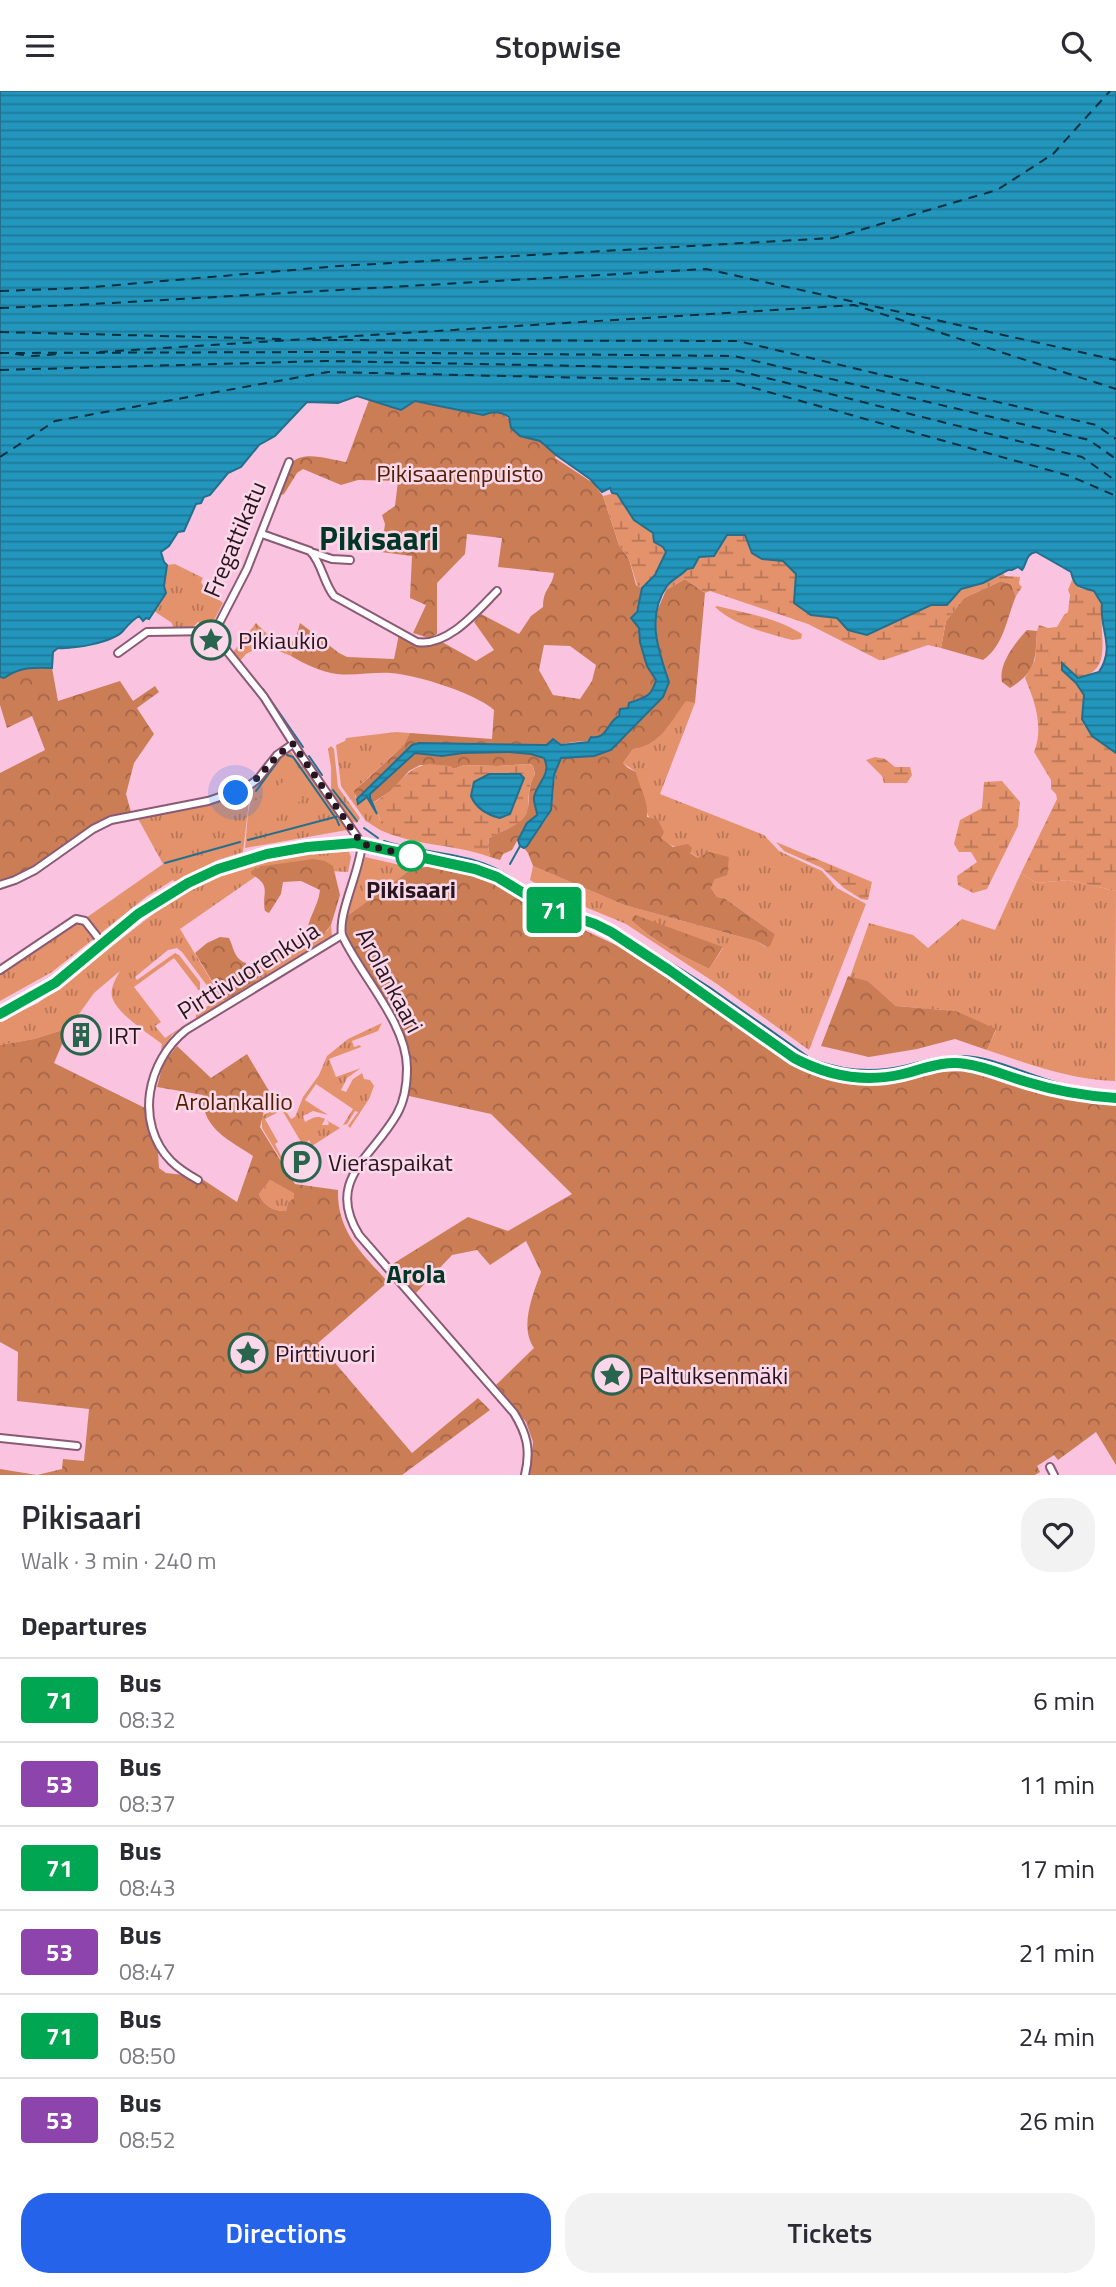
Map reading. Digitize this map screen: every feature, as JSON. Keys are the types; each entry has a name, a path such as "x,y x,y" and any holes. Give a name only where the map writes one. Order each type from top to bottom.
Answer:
{"street":[{"name":"Fregattikatu","path":"215,631 247,569 289,462"},
{"path":"262,534 332,559 350,560"},
{"path":"310,551 334,596 417,642 431,643 444,636 465,622 496,591"},
{"path":"118,653 147,632 199,629 215,631 219,641 260,690 293,744 362,844"},
{"path":"0,885 44,865 93,829 111,820 208,801 246,788 258,779 277,755 293,744"},
{"path":"0,1014 55,983 152,904 188,883 218,869 267,854 349,843 488,874 548,908 611,932 794,1058 815,1069 848,1077 874,1078 900,1075 943,1064 963,1063 1058,1090 1116,1098"},
{"name":"Arolankaari","path":"362,844 341,923 342,935 400,1034 407,1066 405,1096 397,1114 350,1180 346,1199 349,1216 359,1235 514,1413 524,1429 529,1445 525,1475"},
{"path":"0,970 76,919 85,921 103,944"},
{"name":"Pirttivuorenkuja","path":"198,1180 178,1168 167,1156 152,1124 149,1095 160,1059 173,1041 186,1030 342,935"},
{"path":"0,1438 77,1446"},
{"path":"1050,1467 1054,1475"}],"green space":[{"name":"Pikisaarenpuisto","path":"369,400 401,410 415,401 483,415 501,413 510,420 520,436 540,441 556,455 555,458 593,483 603,496 619,545 629,559 636,585 642,588 635,615 647,666 656,681 652,691 629,704 628,708 620,709 608,728 592,740 561,745 554,739 547,745 417,743 357,799 354,791 403,746 410,733 492,739 494,710 460,691 415,677 391,673 337,674 307,665 291,656 300,623 347,657 394,659 399,634 420,645 430,646 442,642 476,661 494,650 474,622 481,614 519,634 531,616 543,607 544,596 554,573 498,567 502,538 467,534 465,554 437,583 437,634 429,638 413,633 426,605 410,598 412,556 381,552 385,524 382,515 395,506 398,481 358,480 341,485 303,469 297,473 284,494 278,496 291,464 302,457 346,462","holes":["544,645 570,646 596,665 592,681 580,699 553,695 539,670"]},
{"path":"615,493 634,520 653,534 659,546 666,552 657,572 642,588 637,585 629,559 619,545 603,496"},
{"path":"727,535 745,535 762,559 783,561 797,575 794,603 811,615 837,618 848,630 867,635 931,605 947,605 961,589 983,583 1002,572 1005,576 1020,577 1019,584 1022,587 1016,596 1011,584 1001,581 964,598 946,621 941,648 928,645 879,660 808,624 710,591 705,593 685,579 666,590 678,576 693,568 699,557 714,556"},
{"path":"175,564 203,578 201,582 205,589 223,603 211,626 207,627 198,622 191,629 174,629 172,623 154,611 165,593 167,565"},
{"path":"685,579 705,593 695,703 686,701 658,738 643,747 633,749 623,763 636,772 647,817 658,820 664,832 661,838 673,847 688,844 692,848 690,853 698,858 709,852 729,857 727,875 715,879 711,888 717,897 724,898 775,934 767,947 756,941 624,905 533,866 524,848 550,812 556,771 561,758 594,756 669,682 658,650 655,616 666,590"},
{"path":"1072,580 1079,588 1094,591 1103,604 1102,650 1097,668 1077,678 1069,668 1084,695 1082,719 1092,735 1116,753 1116,891 1068,880 1036,883 1021,873 1057,799 1051,789 1051,780 1034,752 1038,724 1035,705 1025,678 1035,660 1039,625 1057,627 1068,612 1068,590"},
{"path":"1001,581 1011,584 1016,596 1004,631 990,654 983,660 941,648 946,621 964,598"},
{"path":"715,607 782,624 802,634 801,639 792,640 752,628 723,614"},
{"path":"256,623 275,642 295,641 291,656 264,645 246,654 240,661 234,651"},
{"path":"1027,630 1037,631 1033,664 1025,676 1010,688 1002,682 1005,661"},
{"path":"32,667 52,668 58,701 120,681 133,701 155,686 159,692 137,708 154,734 134,763 126,794 132,816 111,820 53,859 0,885 0,773 45,750 32,716 7,728 0,705 0,677 4,678 16,670"},
{"path":"686,700 695,703 660,794 764,835 779,851 822,871 837,888 866,904 809,1050 717,984 626,924 554,894 530,880 533,866 624,905 756,941 766,947 775,934 724,898 717,897 711,888 715,879 701,860 660,837 648,816 636,772 623,763 633,749 643,747 658,738","holes":["635,916 722,947 709,969 658,941 631,920"]},
{"path":"410,733 403,746 361,784 355,795 357,802 367,797 378,814 382,827 380,830 366,821 341,786 336,745 346,738"},
{"path":"331,746 334,749 338,787 360,818 357,823 351,821 331,793 328,749"},
{"path":"291,752 348,826 347,830 245,848 253,790 283,753"},
{"path":"417,752 442,756 463,753 519,753 545,759 545,771 535,798 537,815 523,830 512,850 503,854 500,860 490,857 489,838 518,823 526,814 535,774 533,766 464,765 454,769 449,766 420,765 409,771 391,791 372,803 370,794"},
{"path":"875,757 885,759 895,767 910,767 912,775 907,783 884,783 882,776 866,760"},
{"path":"429,764 454,769 464,765 529,764 533,766 535,775 530,787 526,814 512,827 489,838 490,857 407,839 380,830 378,813 372,803 420,766","holes":["524,778 508,816 497,818 477,805"]},
{"path":"289,778 303,799 270,823 255,801"},
{"path":"1002,781 1020,802 1018,826 987,889 973,893 958,885 957,876 977,862 971,852 959,852 954,844 960,820 982,808 984,782"},
{"path":"251,785 243,852 218,860 175,882 173,880 146,897 52,972 0,1001 0,972 66,927 83,920 163,864 136,815 208,801"},
{"path":"776,842 872,882 868,900 861,899 844,888 822,868 784,851"},
{"path":"347,847 351,857 348,872 268,868 180,929 224,1002 196,1019 196,1015 217,999 177,948 168,950 135,977 137,980 175,953 200,982 200,992 174,958 134,987 161,1022 155,1026 165,1038 188,1023 172,1035 161,1050 162,1044 134,1023 115,1003 112,990 120,971 94,993 69,1028 34,1039 0,1045 0,1021 38,1003 165,905 198,883 260,859"},
{"path":"365,857 413,868 347,916"},
{"path":"313,859 333,866 340,895 331,925 320,939 309,943 307,930 320,890 301,881 283,882 281,894 269,913 265,911 264,886 251,871 263,866"},
{"path":"441,866 476,875 635,954 777,1055 817,1076 893,1083 939,1072 966,1071 1075,1101 1116,1104 1116,1465 1096,1432 1058,1460 1054,1455 1037,1466 1040,1472 1035,1475 530,1475 533,1442 526,1422 496,1385 534,1348 528,1330 529,1310 541,1272 526,1241 490,1265 477,1250 452,1255 416,1293 391,1265 468,1217 508,1231 572,1194 491,1114 409,1096 410,1051 405,1037 348,941 345,924 347,916 413,868"},
{"path":"1021,873 1036,883 1068,880 1116,891 1115,1081 1066,1074 987,1050 996,1030 956,1011 896,1006 868,981 850,977 869,923 913,935 928,948 962,919 995,930"},
{"path":"635,915 723,947 709,969 649,935 631,920"},
{"path":"331,925 332,936 256,982 253,974 263,962 306,939 309,943 327,931"},
{"path":"220,937 229,938 237,956 246,963 248,972 253,974 256,982 224,1001 195,953"},
{"path":"848,976 868,981 896,1006 956,1011 996,1029 987,1050 955,1039 869,1057 821,1046"},
{"path":"382,1023 378,1031 352,1041 354,1047 361,1047 329,1059 336,1077 361,1068 347,1078 341,1090 346,1092 353,1079 362,1073 364,1079 370,1080 374,1086 369,1099 350,1128 348,1126 358,1112 355,1111 347,1124 343,1125 353,1109 316,1084 305,1100 328,1115 313,1111 303,1116 305,1122 319,1117 325,1119 322,1125 328,1125 326,1120 340,1128 312,1146 309,1140 305,1144 309,1147 292,1158 291,1156 304,1147 282,1110 265,1119 278,1142 275,1144 292,1178 262,1128 262,1116 282,1105 291,1119 295,1117 303,1097 319,1075 327,1056 348,1039"},
{"name":"Arolankallio","path":"69,1028 54,1063 145,1108 150,1133 158,1151 159,1168 166,1173 184,1175 198,1184 202,1179 237,1202 253,1156 212,1125 204,1106 203,1095 157,1087 163,1064 177,1046 211,1078 247,1054 269,1091 260,1127 295,1184 338,1190 339,1205 347,1230 360,1251 388,1282 318,1343 412,1453 478,1398 490,1410 402,1475 37,1475 62,1469 63,1459 84,1461 89,1409 17,1401 18,1352 0,1342 0,1045 34,1039","holes":["270,1180 294,1193 286,1211 270,1207 259,1194"]},
{"path":"270,1180 294,1192 294,1198 288,1202 286,1211 273,1209 261,1198 259,1194"},
{"path":"0,1469 37,1475 0,1475"}],"water":[{"path":"0,91 1116,91 1116,753 1092,736 1082,719 1084,695 1062,670 1062,663 1078,678 1099,672 1104,663 1107,646 1102,604 1094,591 1076,584 1071,572 1036,552 1028,557 1022,570 1018,567 1008,570 983,583 961,589 947,605 931,605 867,635 848,630 837,618 811,615 794,603 796,574 783,561 762,559 752,553 745,535 727,535 714,556 699,557 693,568 687,569 669,584 661,597 657,609 656,633 669,682 663,697 611,750 594,756 561,758 554,775 551,810 527,846 520,846 518,840 527,823 537,815 534,797 546,769 544,758 531,754 463,753 442,756 415,753 370,794 377,814 367,797 358,804 357,799 412,745 547,745 553,739 561,745 588,742 591,737 604,733 619,716 620,709 628,708 629,703 649,694 656,680 647,666 639,628 631,618 637,612 642,588 655,575 666,552 654,542 653,533 634,520 610,488 602,492 590,479 540,441 520,436 511,428 506,415 496,412 483,415 415,401 401,410 357,396 338,403 307,402 275,436 259,445 241,467 228,473 210,495 196,504 184,531 178,532 169,546 161,552 167,565 164,586 166,593 149,619 143,621 139,616 118,635 102,642 58,648 53,652 52,668 27,669 0,677"},
{"path":"489,774 520,774 524,778 510,814 500,818 483,810 471,796 474,782"}],"waterway":[{"path":"263,689 303,747"},
{"path":"287,755 293,757 339,825"},
{"path":"309,756 322,775"},
{"path":"256,791 281,757"},
{"path":"333,790 357,821"},
{"path":"248,840 339,816"},
{"path":"364,828 378,838"},
{"path":"384,841 485,864 514,880"},
{"path":"165,863 240,842"},
{"path":"510,864 520,846"},
{"path":"525,887 558,905 604,922 629,936 709,987 807,1056"},
{"path":"814,1060 848,1069 870,1070 948,1056 973,1057 1058,1083 1098,1092"},
{"path":"1106,1093 1116,1093"}],"ferry route":[{"path":"0,291 82,288 339,266 833,238 997,190 1053,154 1110,91"},
{"path":"0,308 706,269 1116,360"},
{"path":"99,352 854,305 1116,389"},
{"path":"0,332 286,339"},
{"path":"312,340 738,341 1096,425 1116,439"},
{"path":"0,353 326,352 734,356 1089,440 1116,459"},
{"path":"15,354 59,354"},
{"path":"0,370 326,361 731,369 1082,457 1116,481"},
{"path":"0,457 55,421 328,372 729,381 1070,476 1116,496"}],"bus line":[{"name":"71","path":"0,1014 55,983 138,914 188,883 218,869 267,854 349,843 475,869 497,877 548,908 595,924 669,970 794,1058 815,1069 840,1076 874,1078 900,1075 943,1064 963,1063 1073,1094 1116,1098"}],"place":[{"name":"Pikiaukio","path":"211,640"},
{"name":"Pikisaari","path":"411,856"},
{"name":"IRT","path":"81,1035"},
{"name":"Vieraspaikat","path":"301,1162"},
{"name":"Pirttivuori","path":"248,1353"},
{"name":"Paltuksenmäki","path":"612,1375"}],"district":[{"name":"Pikisaari","path":"379,538"},
{"name":"Arola","path":"416,1273"}],"route":[{"path":"236,793 258,779 273,758 293,744 362,844 411,856"}]}
